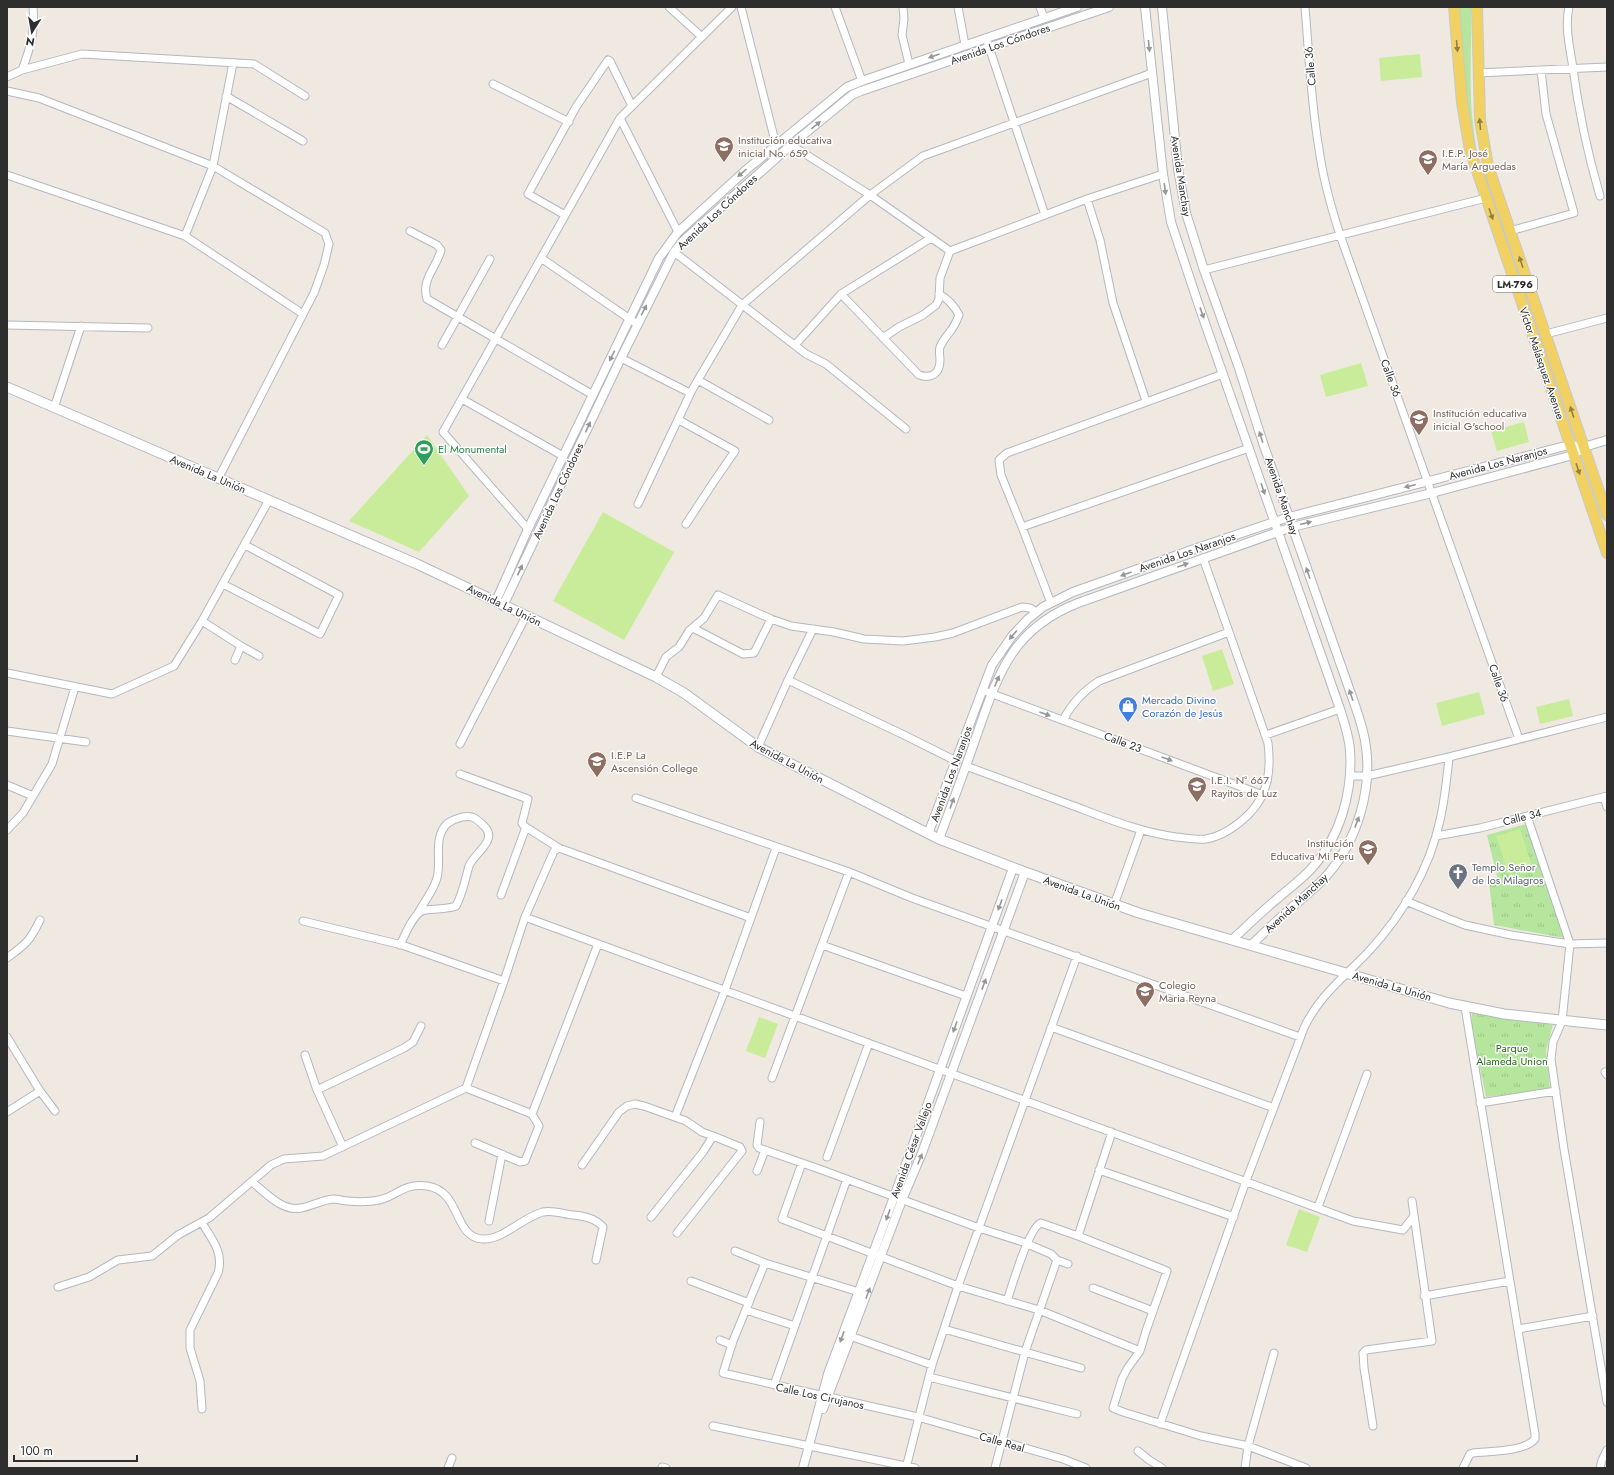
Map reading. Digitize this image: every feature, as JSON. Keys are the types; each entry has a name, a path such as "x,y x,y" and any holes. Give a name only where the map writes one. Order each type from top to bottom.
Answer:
{"main road":[{"name":"Víctor Malásquez Avenue","path":"1454,7 1465,127 1470,150 1607,553"},
{"name":"Víctor Malásquez Avenue","path":"1477,7 1480,120 1484,151 1494,187 1546,334 1607,515"},
{"name":"Avenida La Unión","path":"7,387 410,561 656,677 684,693 758,747 939,839 1114,905 1465,1007 1504,1014 1607,1025"}],"street":[{"path":"22,70 31,48 35,25 33,7"},
{"path":"669,7 702,37"},
{"path":"528,529 443,432 620,118 732,7"},
{"path":"741,7 776,145"},
{"path":"835,7 862,80"},
{"path":"903,7 904,19 902,35 909,64"},
{"path":"958,7 965,45"},
{"path":"1040,7 1044,18"},
{"name":"Avenida Los Cóndores","path":"500,603 528,529 659,258 678,232 746,170 847,87 862,80 1077,7"},
{"name":"Avenida Los Cóndores","path":"500,603 637,324 674,252 683,241 791,145 852,95 861,90 1109,7"},
{"name":"Avenida Manchay","path":"1145,7 1168,208 1176,236 1223,374 1340,709 1350,750 1350,776 1346,801 1333,837 1305,875 1256,916 1232,940"},
{"name":"Avenida Manchay","path":"1162,7 1180,185 1189,225 1361,725 1367,753 1367,776 1359,816 1350,838 1335,864 1314,888 1251,946"},
{"name":"Calle 36","path":"1305,7 1319,150 1327,190 1340,235 1519,739"},
{"path":"1569,7 1568,34 1572,68 1587,148 1600,196"},
{"path":"986,38 1045,215"},
{"path":"7,77 22,70 82,54 254,64 305,96"},
{"path":"565,215 528,194 576,107 608,60 610,61 632,106"},
{"path":"185,236 213,166 233,63"},
{"path":"1478,72 1607,66"},
{"path":"1510,231 1574,213 1546,114 1541,70"},
{"path":"638,504 690,394 742,305 870,195 923,156 1152,73"},
{"path":"493,84 569,122"},
{"path":"7,91 39,98 213,166 325,233 329,244 324,265 314,293 218,479"},
{"path":"226,96 303,141"},
{"path":"620,118 678,232"},
{"path":"791,145 870,195 950,250"},
{"path":"7,174 185,236 303,314"},
{"path":"950,250 1087,199 1163,174"},
{"path":"1204,270 1486,198"},
{"path":"1087,199 1100,240 1113,303 1146,401"},
{"path":"410,231 437,245 441,250 425,285 427,299 593,395"},
{"path":"795,345 841,294 931,238"},
{"path":"883,338 899,327 924,315 936,305 939,299 940,278 950,250"},
{"path":"674,252 806,354 826,364 906,429"},
{"path":"541,258 637,324"},
{"path":"442,345 490,259"},
{"path":"841,294 919,375 926,378 932,376 937,370 940,362 939,347 945,337 953,329 959,315 956,307 939,294"},
{"path":"1546,334 1607,318"},
{"path":"7,325 148,328"},
{"path":"54,408 81,326"},
{"path":"620,358 690,394"},
{"path":"1051,603 1000,475 999,460 1004,456 1146,401 1223,374"},
{"path":"698,380 769,420"},
{"path":"462,399 564,456"},
{"path":"679,420 735,451 686,524"},
{"name":"Avenida Los Naranjos","path":"928,834 992,665 1004,645 1020,626 1036,612 1051,603 1081,590 1289,517 1428,482 1584,447 1607,440"},
{"path":"1022,527 1249,448"},
{"name":"Avenida Los Naranjos","path":"939,839 1002,670 1013,652 1028,633 1046,619 1078,603 1292,527 1432,493 1571,450"},
{"path":"7,673 112,694 171,668 176,664 202,621 269,500"},
{"path":"223,584 320,634 339,595 245,545"},
{"path":"966,766 1141,830 1188,839 1210,838 1239,824 1252,810 1263,794 1268,780 1270,762 1266,735 1203,558"},
{"path":"656,677 666,657 679,647 693,628 704,618 718,595 771,619 791,626 834,632 864,639 903,641 935,637 953,633 1022,607 1030,608 1036,612"},
{"path":"460,744 526,616"},
{"path":"693,628 744,654 754,653 771,619"},
{"path":"202,621 259,656"},
{"path":"758,747 813,629"},
{"path":"1063,720 1085,691 1100,681 1229,632"},
{"path":"235,660 241,646"},
{"path":"788,680 956,761"},
{"path":"7,830 23,814 52,764 75,687"},
{"name":"Calle 23","path":"982,690 1263,794"},
{"path":"1266,735 1340,709"},
{"path":"1350,776 1367,776 1607,717"},
{"path":"7,731 86,742"},
{"path":"1160,1424 1246,1181 1300,1037 1317,1004 1380,939 1406,901 1423,870 1436,836 1443,807 1449,757"},
{"path":"460,774 528,799 522,823 526,828 559,848 751,918"},
{"path":"7,785 33,796"},
{"path":"1605,797 1607,807"},
{"name":"Calle 34","path":"1436,836 1480,828 1605,797"},
{"path":"636,798 776,848 849,872 912,898 1005,930 1300,1037"},
{"path":"1527,816 1570,944 1562,1021 1552,1048 1551,1059 1564,1149 1607,1402"},
{"path":"400,945 414,918 434,887 438,877 438,851 443,830 448,823 456,819 472,817 480,822 489,834 489,840 474,856 469,865 464,888 456,906 447,909 424,910 416,915"},
{"path":"501,895 526,828"},
{"path":"1114,905 1141,830"},
{"path":"58,1287 89,1277 118,1260 152,1256 178,1235 209,1218 271,1165 284,1159 323,1156 466,1088 525,917 554,851 559,848"},
{"path":"675,1117 725,990 776,848"},
{"name":"Avenida César Vallejo","path":"803,1468 859,1292 1013,868"},
{"path":"772,1078 849,872"},
{"name":"Avenida César Vallejo","path":"825,1396 882,1257 902,1200 922,1153 1025,872"},
{"path":"1406,901 1465,924 1511,935 1570,944 1607,943"},
{"path":"525,917 952,1072 1352,1220 1401,1230 1404,1229 1414,1216"},
{"path":"7,958 31,938 40,920"},
{"path":"303,921 400,945 504,981"},
{"path":"532,1114 598,944"},
{"path":"822,945 966,996"},
{"path":"907,1467 918,1417 932,1365 958,1286 1076,956"},
{"path":"1463,1468 1470,1454 1504,1450 1527,1445 1535,1439 1465,1007"},
{"path":"317,1090 404,1048 412,1042 421,1026"},
{"path":"1051,1027 1274,1108"},
{"path":"7,1037 40,1091 55,1111"},
{"path":"827,1156 869,1043"},
{"path":"305,1055 317,1090 343,1147"},
{"path":"1318,1207 1367,1074"},
{"path":"466,1088 532,1114 539,1126 525,1162 520,1162 475,1143"},
{"path":"7,1112 40,1091"},
{"path":"1480,1103 1556,1091"},
{"path":"582,1165 619,1112 626,1106 635,1104 686,1121 702,1132 740,1147 742,1151 677,1233"},
{"path":"760,1122 757,1145 759,1148 1027,1244 1051,1254 1057,1260 1068,1264"},
{"path":"1078,1236 1112,1132"},
{"path":"651,1217 703,1152 712,1136"},
{"path":"756,1172 765,1150"},
{"path":"489,1221 502,1154"},
{"path":"802,1163 782,1219 958,1286 1039,1310 1140,1351"},
{"path":"1099,1170 1234,1217"},
{"path":"774,1385 847,1179"},
{"path":"252,1182 281,1205 291,1208 300,1208 333,1199 349,1201 378,1200 412,1186 429,1186 447,1196 467,1234 476,1239 494,1238 541,1212 550,1211 587,1216 603,1226 596,1260"},
{"path":"1373,1426 1363,1353 1366,1350 1432,1341 1424,1296 1412,1201"},
{"path":"202,1223 220,1254 218,1273 190,1330 190,1348 200,1381 202,1409"},
{"path":"1007,1301 1027,1244 1034,1229 1037,1225 1041,1224 1078,1236 1167,1272 1140,1351 1122,1379 1113,1408 1160,1424 1216,1440 1248,1446 1306,1468"},
{"path":"735,1251 812,1278 859,1292"},
{"path":"995,1468 1025,1352 1057,1260"},
{"path":"720,1340 732,1345 765,1262"},
{"path":"691,1281 795,1326"},
{"path":"1424,1296 1510,1281"},
{"path":"1093,1288 1153,1311"},
{"path":"1518,1329 1593,1316"},
{"path":"944,1329 1081,1368"},
{"path":"850,1336 932,1365"},
{"name":"Calle Los Cirujanos","path":"732,1345 723,1374 918,1417"},
{"path":"1245,1468 1248,1446 1274,1353"},
{"path":"929,1377 1077,1414"},
{"name":"Calle Real","path":"918,1417 1063,1459 1086,1468"},
{"path":"713,1426 915,1468"},
{"path":"1600,1468 1607,1450"},
{"path":"1138,1451 1162,1468"},
{"path":"448,1468 452,1458"}],"green space":[{"path":"1458,7 1471,7 1472,117 1476,147 1485,183 1470,132"},
{"path":"1420,54 1422,77 1381,81 1379,58"},
{"path":"1361,363 1368,386 1326,397 1320,375"},
{"path":"1524,422 1529,442 1497,451 1491,431"},
{"name":"El Monumental","path":"427,435 469,496 419,552 349,521"},
{"path":"603,512 674,552 624,640 553,601"},
{"path":"1222,649 1234,684 1213,691 1202,656"},
{"path":"1479,692 1485,714 1442,726 1436,703"},
{"path":"1569,699 1573,716 1540,724 1536,707"},
{"path":"1527,824 1564,938 1494,925 1489,883 1491,880 1498,880 1487,835"},
{"path":"1520,829 1532,866 1508,874 1496,836"},
{"name":"Parque Alameda Union","path":"1472,1011 1553,1025 1546,1050 1550,1089 1486,1097 1471,1024"},
{"path":"759,1017 778,1024 765,1058 746,1051"},
{"path":"1299,1209 1320,1217 1307,1252 1286,1245"}],"place":[{"name":"Institución educativa inicial No. 659","path":"724,163"},
{"name":"I.E.P. José María Arguedas","path":"1428,176"},
{"name":"Institución educativa inicial G'school","path":"1419,436"},
{"name":"El Monumental","path":"424,466"},
{"name":"Mercado Divino Corazón de Jesús","path":"1128,723"},
{"name":"I.E.P La Ascensión College","path":"597,778"},
{"name":"I.E.I. N° 667 Rayitos de Luz","path":"1197,803"},
{"name":"Institución Educativa Mi Peru","path":"1368,866"},
{"name":"Templo Señor de los Milagros","path":"1458,890"},
{"name":"Colegio Maria Reyna","path":"1145,1008"}]}
